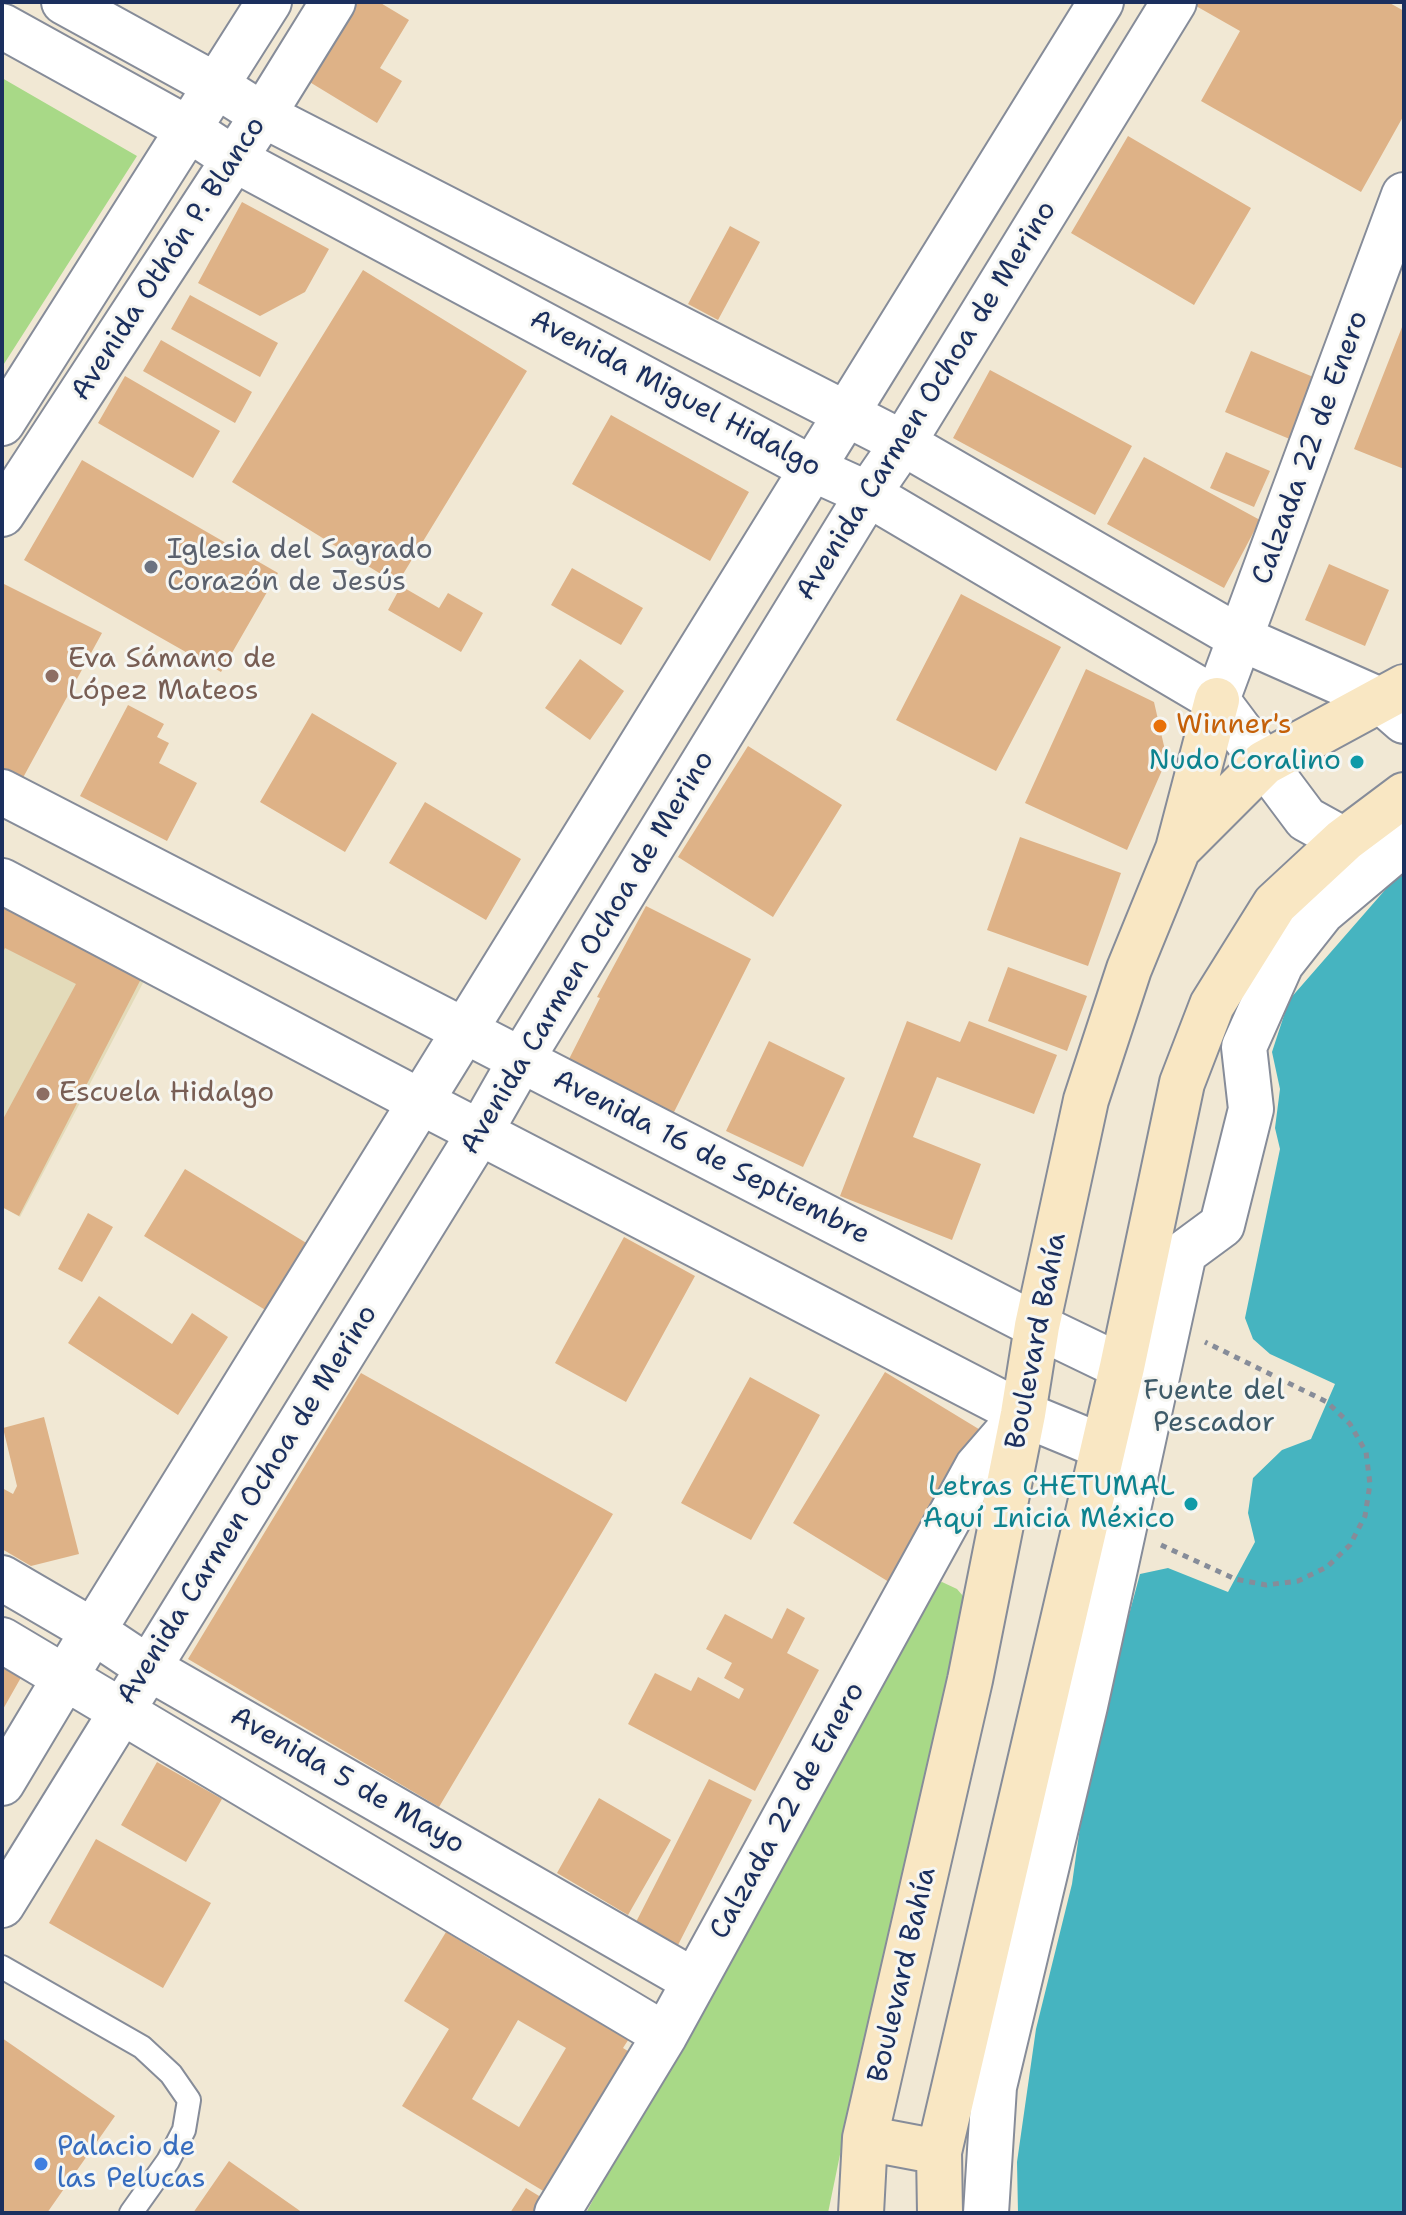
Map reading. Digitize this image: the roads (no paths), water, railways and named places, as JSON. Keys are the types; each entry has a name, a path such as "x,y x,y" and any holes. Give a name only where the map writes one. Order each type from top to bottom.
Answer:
{"main road":[{"path":"1178,849 1217,700"},
{"name":"Boulevard Bahía","path":"861,2213 865,2138 970,1680 1023,1414 1037,1326 1086,1100 1129,969 1178,849 1264,763 1396,703"},
{"path":"940,2213 939,2152 1122,1367 1182,1083 1212,1005 1275,904 1344,840 1404,795"},
{"path":"865,2138 939,2152"}],"street":[{"name":"Avenida Miguel Hidalgo","path":"64,2 217,86 263,115 903,443 1240,638 1396,703"},
{"name":"Avenida Othón P. Blanco","path":"2,423 269,2"},
{"name":"Avenida Othón P. Blanco","path":"2,514 263,115 333,2"},
{"path":"2,1783 1101,2"},
{"name":"Avenida Carmen Ochoa de Merino","path":"2,1905 15,1855 120,1711 480,1132 868,494 903,443 1174,2"},
{"name":"Avenida Miguel Hidalgo","path":"2,26 190,130 234,159 813,469 868,494 1217,700 1306,819 1344,840"},
{"name":"Calzada 22 de Enero","path":"1217,700 1404,195"},
{"name":"Avenida 16 de Septiembre","path":"2,792 1122,1367"},
{"path":"986,2213 994,2087 1085,1706 1184,1253 1222,1225 1251,1109 1244,1047 1281,964 1322,912 1404,843"},
{"path":"2,881 1023,1414 1103,1447"},
{"path":"291,1312 347,1345"},
{"name":"Calzada 22 de Enero","path":"557,2213 665,2035 977,1467 1023,1414"},
{"name":"Avenida 5 de Mayo","path":"2,1578 93,1631 147,1667 694,1981"},
{"name":"Avenida 5 de Mayo","path":"2,1640 665,2035"}],"lane":[{"path":"2,1967 142,2047 171,2074 189,2100 184,2130 174,2150 131,2213"}],"water":[{"path":"1404,874 1404,2213 1018,2213 1017,2162 1036,2029 1072,1884 1089,1763 1140,1574 1168,1568 1228,1592 1255,1542 1248,1513 1253,1478 1282,1450 1311,1439 1335,1384 1270,1354 1253,1339 1245,1318 1280,1149 1275,1128 1280,1089 1272,1052 1289,1000 1392,882"}],"place":[{"name":"Iglesia del Sagrado Corazón de Jesús","path":"151,567"},
{"name":"Eva Sámano de López Mateos","path":"52,676"},
{"name":"Winner's","path":"1160,726"},
{"name":"Nudo Coralino","path":"1357,762"},
{"name":"Escuela Hidalgo","path":"43,1094"},
{"name":"Letras CHETUMAL Aquí Inicia México","path":"1191,1504"},
{"name":"Palacio de las Pelucas","path":"41,2164"}],"park label":[{"name":"Fuente del Pescador","path":"1214,1408"}]}
